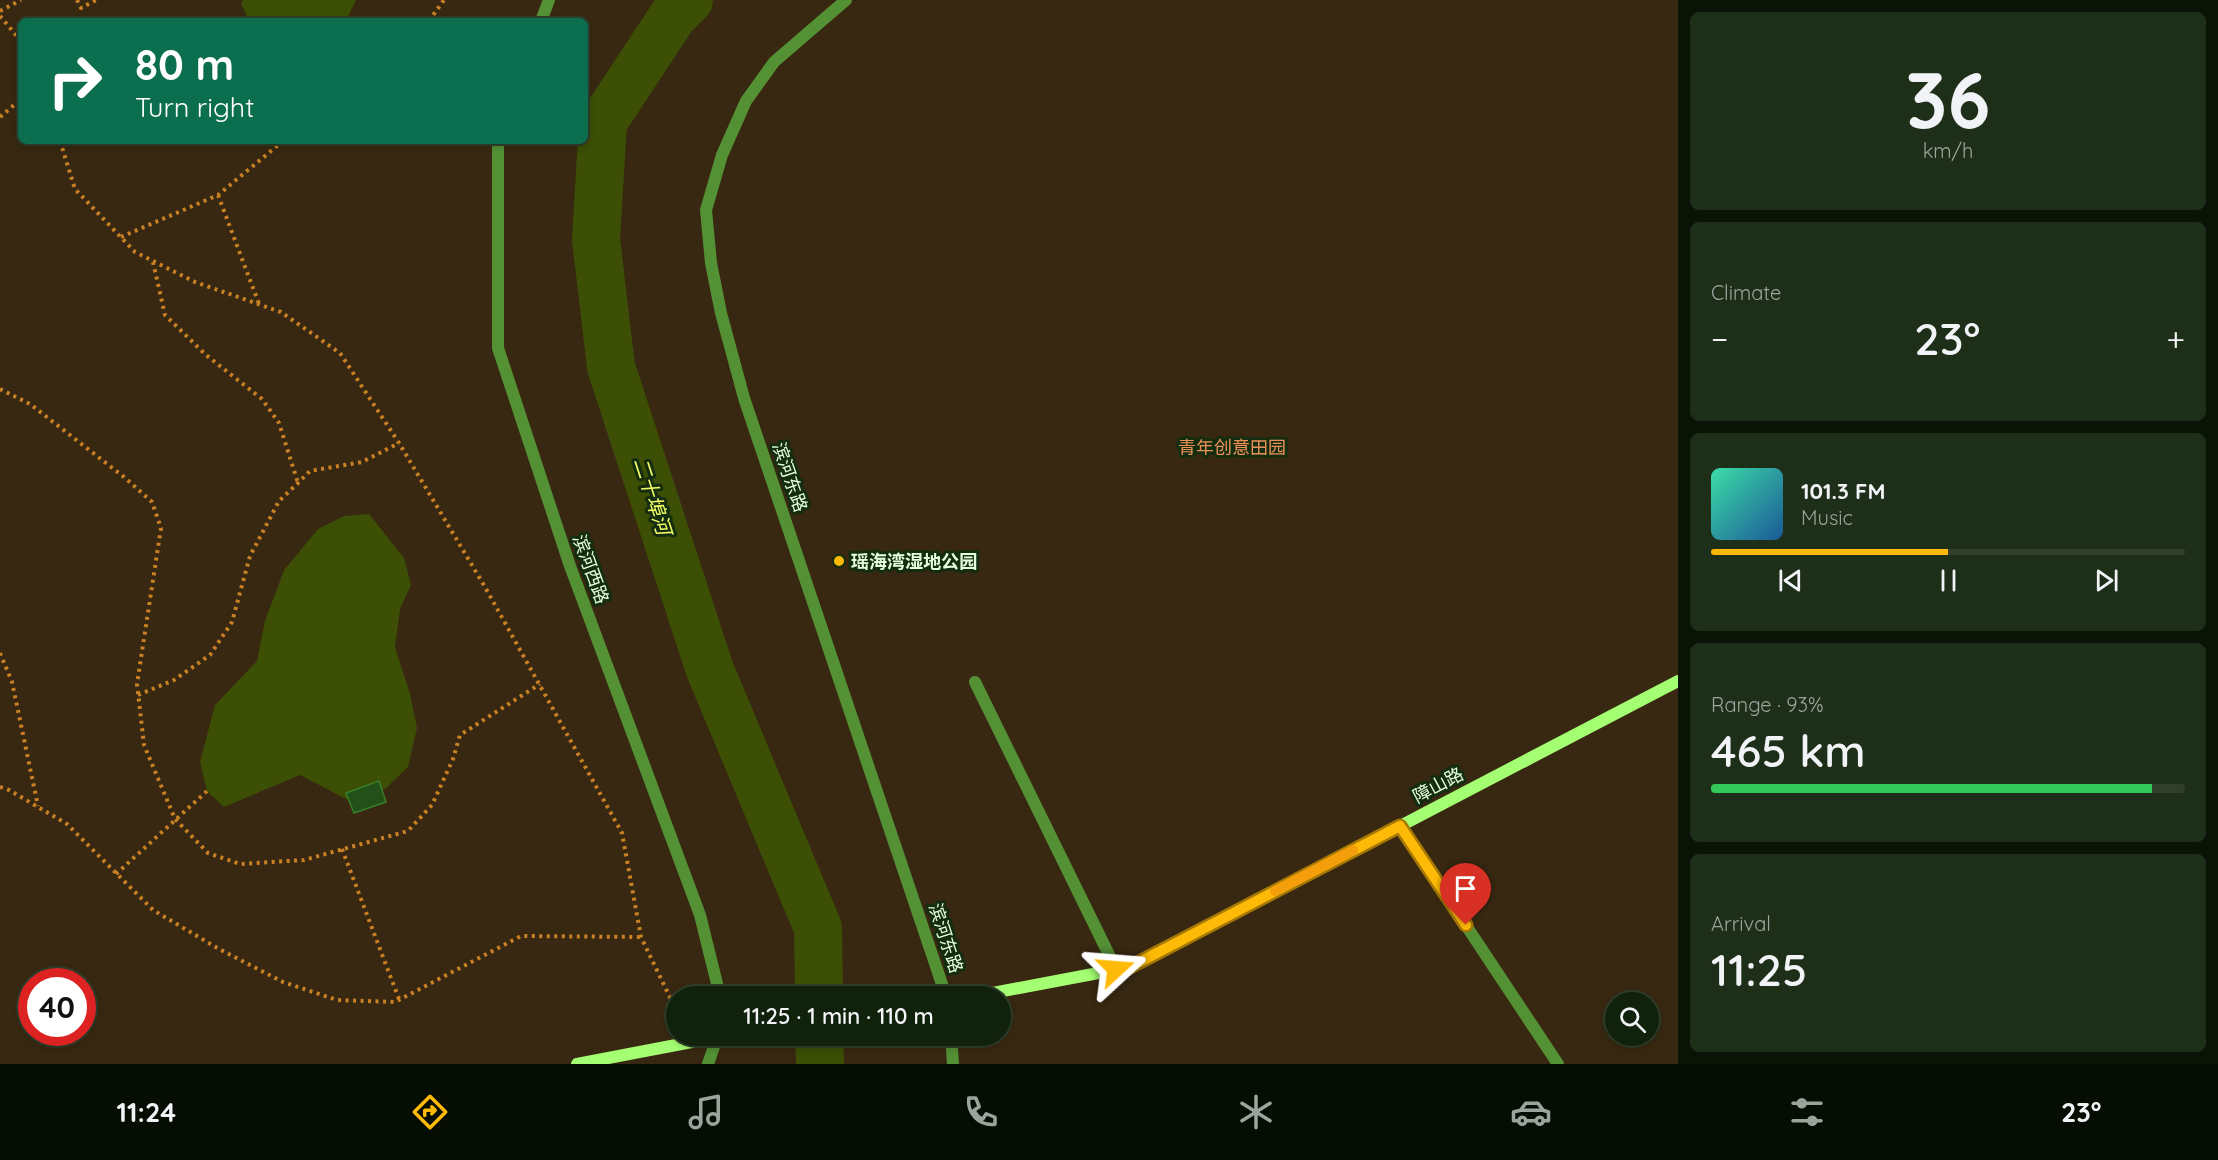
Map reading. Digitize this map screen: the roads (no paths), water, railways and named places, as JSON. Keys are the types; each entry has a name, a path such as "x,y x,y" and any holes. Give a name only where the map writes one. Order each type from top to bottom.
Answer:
{"street":[{"path":"542,18 549,0"},
{"name":"滨河东路","path":"846,0 774,62 746,101 722,155 706,210 711,263 721,313 744,398 943,986"},
{"name":"滨河西路","path":"498,144 498,348 570,566 700,915 718,986"},
{"name":"障山路","path":"1011,989 1130,967 1678,681"},
{"path":"975,682 1116,969"},
{"path":"1400,826 1558,1064"},
{"path":"578,1064 668,1046"},
{"path":"708,1064 714,1046"},
{"path":"952,1046 953,1064"}],"waterway":[{"name":"二十埠河","path":"689,0 673,16 603,122 596,239 611,367 710,670 818,928 819,986"},
{"name":"二十埠河","path":"819,1046 820,1064"}],"place":[{"name":"瑶海湾湿地公园","path":"839,561"}],"park label":[{"name":"青年创意田园","path":"1232,447"}]}
